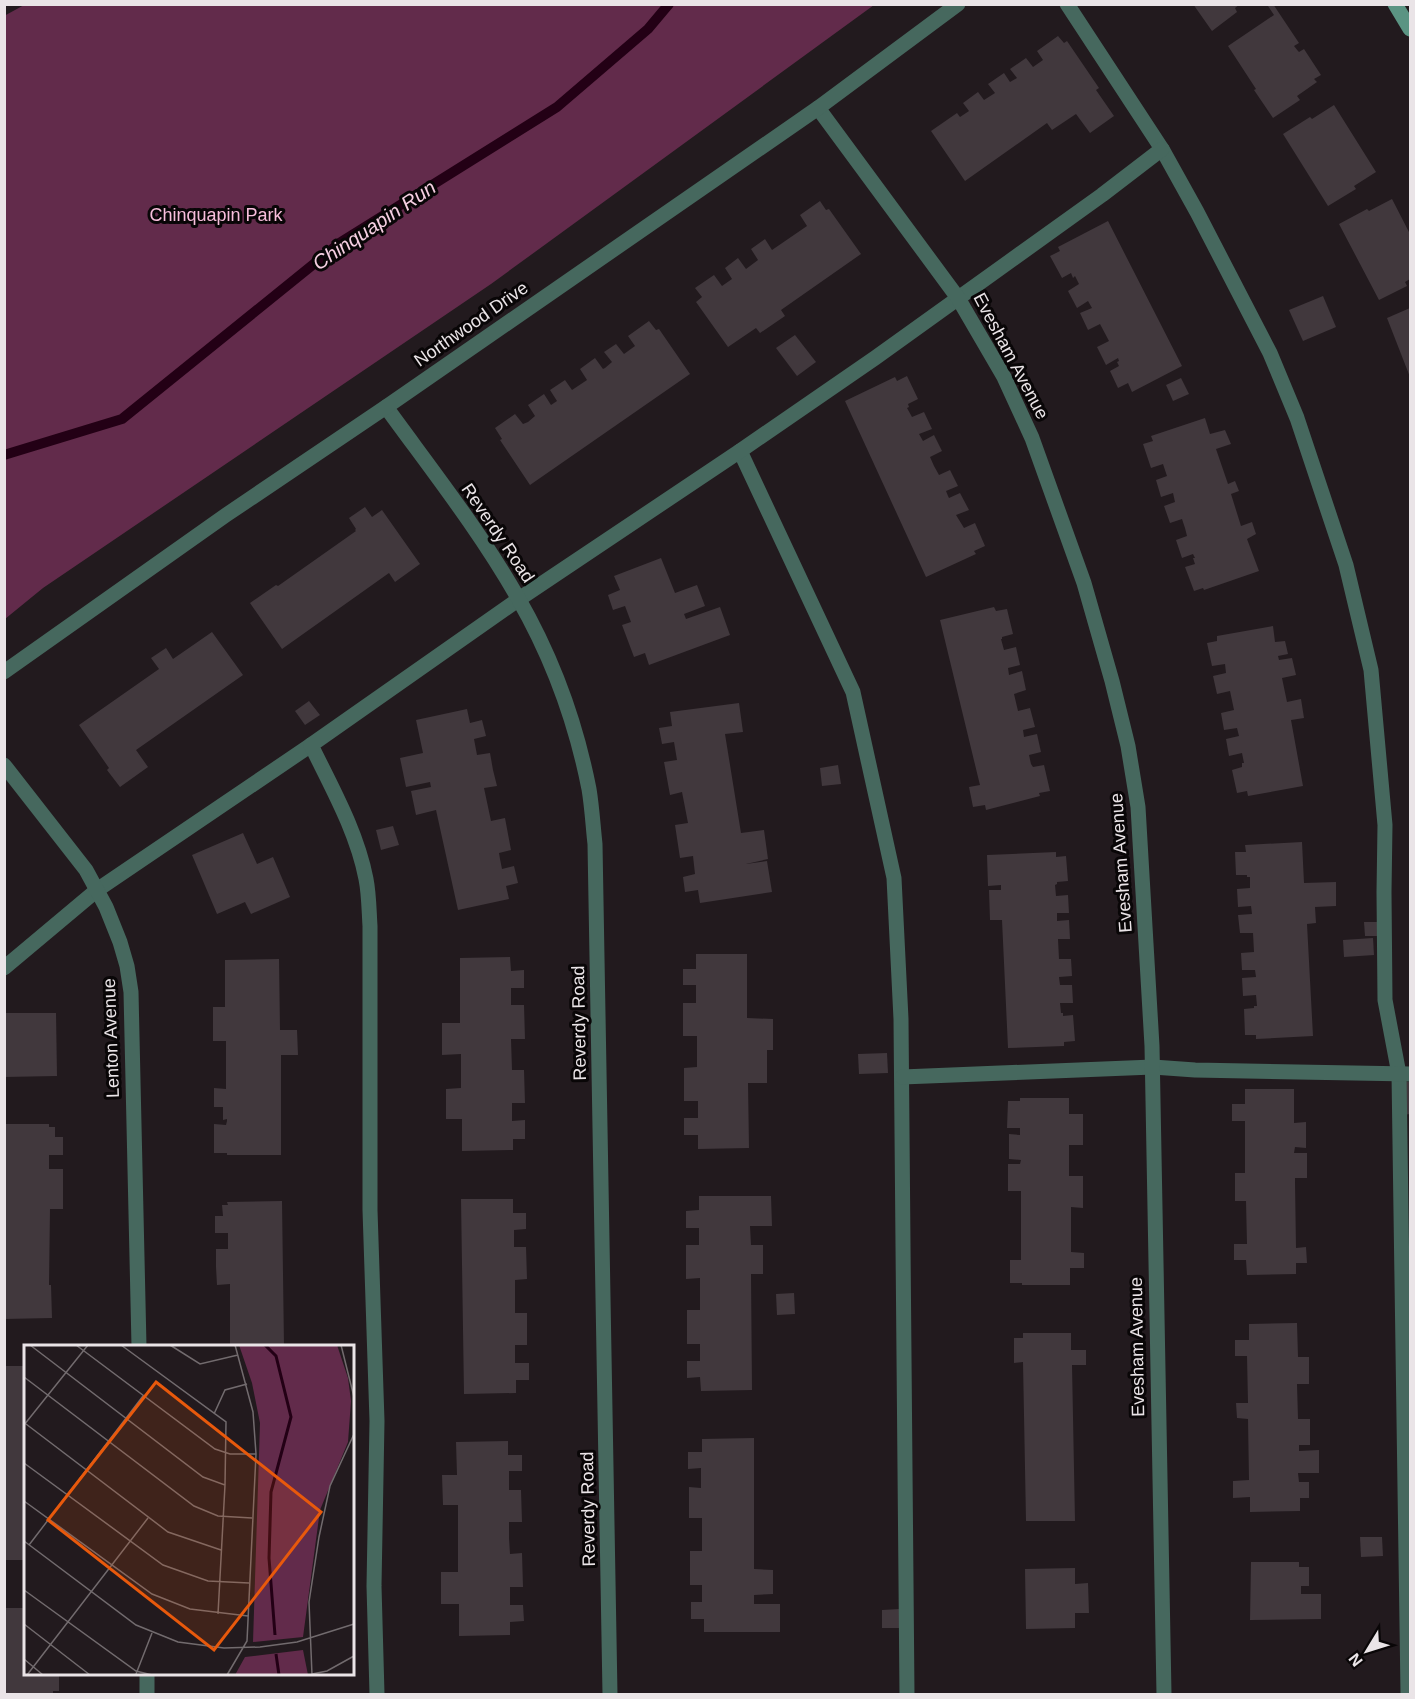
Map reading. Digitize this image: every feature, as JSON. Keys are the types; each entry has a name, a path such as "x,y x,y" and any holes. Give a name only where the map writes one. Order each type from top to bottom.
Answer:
{"main road":[{"path":"1395,4 1410,29"}],"street":[{"name":"Northwood Drive","path":"4,672 225,515 386,407 818,108 958,4"},
{"path":"1067,4 1162,149 1270,353 1297,418 1346,565 1371,670 1385,825 1383,892 1385,1000 1405,1074 1408,1695"},
{"name":"Evesham Avenue","path":"818,108 958,298 1004,377 1032,438 1084,583 1128,746 1138,807 1153,1067 1164,1695"},
{"path":"4,968 97,890 311,745 519,599 875,358 1102,195 1162,149"},
{"name":"Reverdy Road","path":"386,407 489,550 519,599 561,689 576,735 589,791 595,844 610,1695"},
{"path":"740,451 853,692 894,878 902,1077 907,1695"},
{"path":"311,745 339,800 356,843 366,879 370,926 370,1210 377,1421 374,1586 377,1695"},
{"name":"Lenton Avenue","path":"4,765 86,870 106,907 127,966 131,992 139,1345"},
{"path":"902,1077 1153,1067 1195,1070 1405,1074"},
{"path":"147,1675 147,1695"}],"green space":[{"name":"Chinquapin Park","path":"26,4 874,5 491,284 43,588 5,619 4,16"}],"building":[{"path":"1193,4 1240,4 1235,8 1237,12 1212,31"},
{"path":"1271,4 1299,43 1294,46 1299,52 1304,49 1321,75 1314,79 1317,82 1297,96 1300,100 1273,118 1228,46 1274,15 1268,6"},
{"path":"1058,36 1064,43 1067,41 1099,88 1096,90 1114,116 1090,133 1076,114 1052,130 1047,123 965,181 931,131 957,113 960,117 969,111 963,103 978,92 984,100 995,93 988,84 1004,73 1010,82 1017,78 1010,69 1026,58 1033,67 1043,60 1037,51"},
{"path":"1334,105 1376,172 1354,186 1356,189 1328,206 1283,134"},
{"path":"1392,199 1410,234 1410,279 1405,282 1407,286 1379,300 1339,224"},
{"path":"820,201 826,210 829,209 861,254 781,310 785,316 760,333 756,328 728,347 696,302 702,297 695,288 714,275 722,286 732,279 725,268 738,258 746,269 758,260 751,249 765,239 772,250 807,226 800,215"},
{"path":"1108,221 1182,366 1132,392 1128,383 1118,388 1110,371 1119,366 1118,358 1106,365 1097,347 1109,341 1100,324 1088,330 1080,313 1092,308 1088,301 1077,308 1068,291 1079,284 1075,276 1073,278 1071,273 1062,278 1050,256 1060,251 1058,247"},
{"path":"1323,296 1336,327 1303,341 1289,310"},
{"path":"1410,308 1410,377 1387,318"},
{"path":"649,321 656,330 659,329 690,374 530,485 500,440 502,439 495,428 515,414 523,424 528,422 535,416 528,405 544,394 551,405 557,401 550,390 565,380 572,390 587,380 580,369 595,358 603,369 605,368 612,362 604,352 616,344 624,354 635,346 628,336"},
{"path":"795,335 816,362 797,376 776,348"},
{"path":"907,376 918,399 908,404 907,408 912,417 924,412 932,429 919,434 923,441 934,435 942,451 930,457 934,466 939,475 950,470 958,486 946,491 948,496 949,498 960,493 969,510 956,515 964,528 975,523 985,546 974,551 976,554 926,577 845,401 895,377 897,381"},
{"path":"1181,378 1189,394 1173,401 1166,385"},
{"path":"1205,418 1210,434 1225,430 1231,444 1216,449 1228,484 1235,481 1239,491 1231,494 1241,526 1252,522 1256,534 1247,539 1259,571 1204,590 1203,588 1194,591 1185,567 1195,564 1193,558 1195,558 1193,554 1182,558 1176,540 1187,536 1182,519 1170,523 1164,506 1175,502 1173,493 1161,497 1156,480 1167,476 1163,464 1151,468 1143,444 1153,441 1151,436"},
{"path":"365,507 372,517 382,510 420,564 395,582 389,573 282,649 250,603 356,531 349,518"},
{"path":"661,558 675,593 697,585 705,606 684,614 686,619 720,607 730,635 649,665 645,653 634,657 622,625 631,622 625,606 613,610 608,595 620,590 614,576"},
{"path":"994,607 996,611 1007,609 1013,634 1001,639 1004,650 1016,647 1020,665 1008,668 1009,675 1022,671 1026,690 1014,694 1018,711 1030,708 1035,727 1023,730 1024,737 1037,734 1041,752 1029,755 1031,764 1033,767 1044,765 1050,791 1039,793 1040,796 986,810 985,805 973,807 969,787 980,785 940,620"},
{"path":"1273,626 1275,642 1285,641 1288,654 1278,656 1279,660 1292,658 1296,675 1282,678 1287,702 1301,699 1304,718 1291,720 1303,786 1248,796 1247,791 1237,793 1232,770 1242,767 1244,763 1242,753 1229,756 1226,739 1239,736 1237,728 1224,730 1221,713 1234,710 1230,691 1217,694 1213,676 1226,673 1225,664 1212,666 1207,643 1217,641 1217,636"},
{"path":"212,632 243,675 136,750 148,767 120,787 79,725 159,669 151,658 166,648 173,659"},
{"path":"309,701 320,715 305,725 295,711"},
{"path":"739,703 743,732 725,734 741,833 764,830 768,859 746,864 767,861 772,892 700,903 698,890 685,892 683,877 695,874 693,856 680,858 675,825 688,823 682,792 670,795 664,762 677,760 674,742 662,744 659,728 672,726 670,712"},
{"path":"467,709 470,723 482,720 486,736 474,739 477,755 490,753 497,786 484,788 491,821 505,818 511,850 499,853 502,869 514,866 518,883 506,886 509,899 458,910 436,810 416,815 411,791 431,787 430,782 406,787 400,758 423,753 416,720"},
{"path":"838,765 841,784 822,786 820,768"},
{"path":"393,826 399,845 381,850 376,830"},
{"path":"243,833 257,864 273,857 290,897 251,914 245,902 217,914 192,855"},
{"path":"1302,842 1304,883 1336,882 1336,906 1315,907 1316,923 1307,924 1313,1036 1256,1039 1256,1035 1245,1035 1244,1009 1257,1006 1256,995 1243,996 1242,978 1256,977 1255,970 1242,970 1241,953 1254,952 1253,933 1240,933 1238,915 1252,914 1251,906 1238,907 1237,889 1250,888 1250,877 1236,875 1235,852 1246,852 1245,845"},
{"path":"1056,852 1056,857 1066,856 1068,881 1057,882 1056,896 1068,895 1069,913 1057,913 1057,921 1069,920 1070,939 1058,939 1059,959 1071,959 1072,976 1059,977 1060,985 1072,985 1073,1003 1060,1003 1061,1013 1063,1016 1073,1015 1075,1041 1064,1042 1064,1046 1008,1048 1002,920 990,920 989,890 1001,890 1001,885 988,886 987,855"},
{"path":"1364,922 1379,922 1379,936 1365,936"},
{"path":"1373,938 1374,955 1344,957 1343,940"},
{"path":"696,954 747,954 747,1018 773,1019 773,1050 767,1050 767,1083 748,1083 749,1148 698,1149 698,1135 684,1135 684,1118 698,1118 698,1101 684,1101 684,1068 697,1067 697,1036 683,1036 683,1003 696,1003 696,985 683,985 683,969 696,969"},
{"path":"510,957 511,971 524,970 524,988 511,988 511,1005 524,1005 525,1039 511,1039 512,1070 524,1070 525,1103 512,1103 512,1121 525,1120 525,1139 513,1139 513,1150 462,1151 462,1119 446,1119 446,1089 461,1088 461,1054 442,1055 442,1023 460,1023 460,958"},
{"path":"279,959 280,1030 297,1030 298,1055 281,1055 281,1155 214,1153 214,1124 226,1125 227,1121 227,1119 223,1120 223,1107 214,1107 214,1088 226,1089 226,1041 213,1041 213,1007 225,1007 225,960"},
{"path":"4,1013 56,1013 57,1076 4,1077"},
{"path":"887,1053 888,1073 859,1074 858,1054"},
{"path":"1402,1082 1410,1082 1410,1114 1403,1115"},
{"path":"1245,1089 1294,1089 1294,1123 1306,1122 1306,1148 1295,1147 1294,1153 1307,1153 1307,1178 1295,1178 1295,1182 1296,1248 1306,1247 1307,1263 1296,1263 1296,1274 1247,1275 1246,1260 1234,1260 1234,1244 1247,1244 1246,1201 1235,1201 1235,1173 1245,1173 1245,1121 1232,1121 1232,1104 1245,1104"},
{"path":"1020,1098 1069,1098 1069,1114 1083,1114 1083,1145 1069,1145 1069,1176 1083,1176 1083,1208 1071,1207 1071,1252 1084,1253 1084,1268 1070,1268 1070,1285 1010,1283 1010,1260 1021,1260 1021,1191 1008,1191 1008,1164 1020,1164 1021,1160 1009,1159 1009,1134 1020,1135 1020,1128 1007,1128 1008,1101 1020,1101"},
{"path":"4,1124 49,1124 49,1127 55,1127 55,1137 63,1137 63,1155 49,1155 49,1169 63,1169 63,1209 50,1209 49,1285 51,1285 52,1318 4,1319"},
{"path":"699,1196 771,1196 772,1226 750,1226 751,1245 763,1245 763,1274 751,1274 752,1390 701,1391 700,1377 687,1378 687,1361 700,1361 700,1344 687,1344 687,1310 700,1310 700,1278 686,1279 686,1245 699,1245 699,1228 686,1228 686,1211 699,1210"},
{"path":"461,1199 513,1199 513,1213 526,1213 526,1229 514,1230 514,1247 526,1247 527,1279 515,1280 515,1313 527,1313 527,1345 515,1345 515,1363 529,1363 529,1380 516,1380 516,1393 464,1394"},
{"path":"282,1201 284,1345 230,1345 230,1284 217,1285 216,1267 216,1249 228,1249 228,1233 215,1233 215,1216 223,1216 222,1205 228,1205 227,1202"},
{"path":"794,1293 795,1314 777,1315 776,1294"},
{"path":"1297,1323 1298,1357 1309,1357 1309,1384 1297,1384 1298,1419 1310,1419 1310,1445 1299,1445 1299,1451 1319,1450 1319,1473 1298,1473 1299,1482 1309,1482 1309,1498 1300,1498 1300,1511 1250,1512 1250,1497 1233,1498 1233,1481 1249,1480 1248,1419 1237,1418 1236,1403 1248,1403 1247,1356 1235,1356 1235,1340 1249,1340 1249,1324"},
{"path":"1023,1333 1071,1333 1071,1350 1086,1350 1086,1365 1072,1365 1075,1521 1026,1521 1023,1362 1014,1363 1014,1338 1023,1338"},
{"path":"4,1366 24,1366 24,1560 4,1560"},
{"path":"754,1438 754,1569 773,1570 773,1594 754,1595 754,1604 780,1604 780,1632 704,1632 704,1619 691,1619 691,1602 702,1602 702,1585 690,1585 690,1551 702,1551 702,1518 689,1518 689,1487 701,1488 701,1468 688,1469 688,1452 702,1452 702,1439"},
{"path":"508,1441 508,1455 522,1455 522,1471 509,1471 509,1490 521,1490 522,1522 509,1522 509,1538 510,1554 522,1553 523,1587 510,1587 510,1605 523,1605 524,1621 510,1622 510,1635 459,1636 459,1604 441,1604 441,1572 458,1572 458,1505 443,1505 442,1475 457,1475 456,1442"},
{"path":"1360,1537 1382,1537 1383,1556 1361,1557"},
{"path":"1251,1562 1299,1562 1299,1567 1309,1567 1309,1586 1301,1586 1301,1594 1321,1594 1321,1619 1250,1620"},
{"path":"1075,1568 1075,1584 1088,1583 1089,1613 1075,1613 1075,1628 1026,1629 1025,1569"},
{"path":"4,1608 24,1608 24,1675 59,1675 59,1691 53,1691 53,1694 4,1694"},
{"path":"900,1609 900,1628 882,1628 882,1610"}],"waterway":[{"name":"Chinquapin Run","path":"4,455 122,419 341,242 557,107 648,29 669,4"}]}
